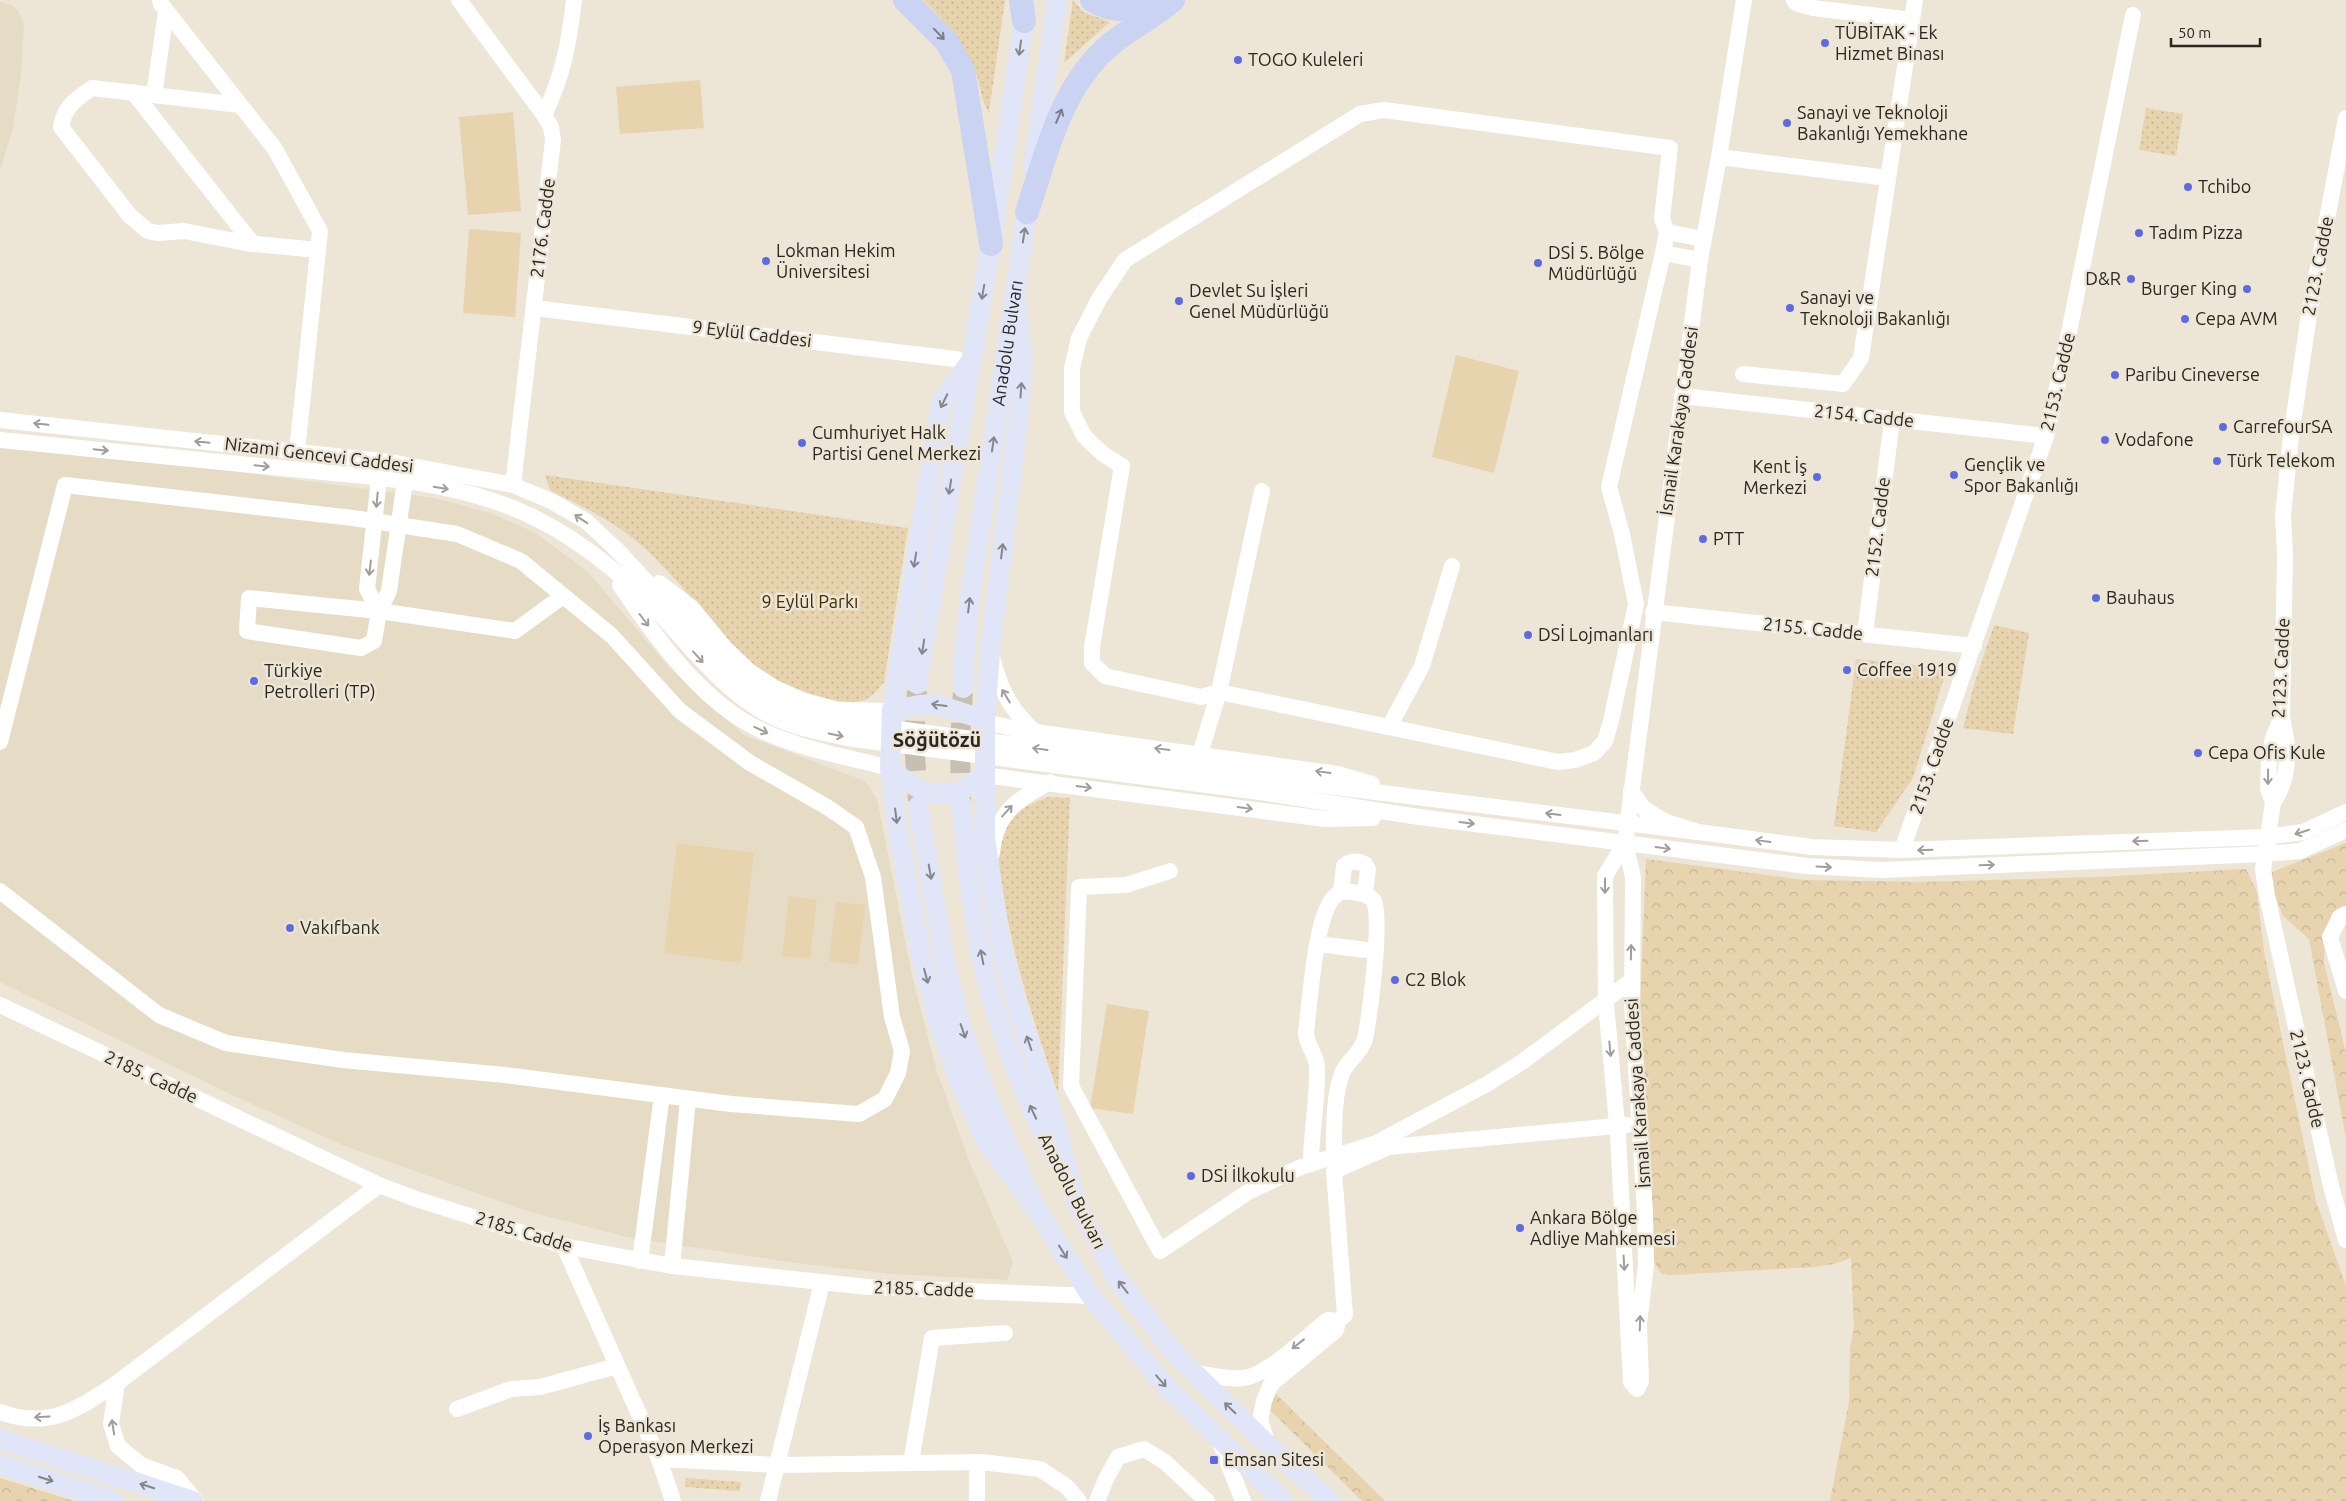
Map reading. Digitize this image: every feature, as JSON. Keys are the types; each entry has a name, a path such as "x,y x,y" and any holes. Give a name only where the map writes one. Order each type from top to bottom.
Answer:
{"highway":[{"path":"905,0 946,41 963,70 991,244"},
{"path":"1092,0 1108,9 1124,10 1146,0"},
{"path":"1027,212 1058,118 1073,87 1095,59 1112,43 1160,11 1173,0"}],"main road":[{"name":"Anadolu Bulvarı","path":"963,688 971,590 1057,0"},
{"name":"Anadolu Bulvarı","path":"917,684 991,244 1024,7"},
{"path":"1015,292 1023,364 1018,421 990,651 985,720 984,838 1003,955 1019,1012 1045,1088 1078,1207"},
{"path":"971,361 941,402 892,711 890,768 897,827 921,955 937,1017 961,1085 987,1143 1037,1210"},
{"path":"892,711 934,704 985,720"},
{"path":"890,768 906,783 932,792 954,793 970,786 984,774"},
{"name":"Anadolu Bulvarı","path":"961,803 973,908 987,981 1021,1087 1078,1207 1117,1279 1177,1356 1268,1445 1330,1501"},
{"name":"Anadolu Bulvarı","path":"918,806 946,968 961,1027 993,1112 1037,1210 1091,1296 1164,1384 1280,1499"},
{"path":"0,1439 195,1501"},
{"path":"0,1464 114,1501"}],"street":[{"name":"2176. Cadde","path":"459,0 544,116 551,127 553,140 513,485"},
{"path":"544,116 558,86 569,42 574,0"},
{"name":"İsmail Karakaya Caddesi","path":"1624,843 1633,877 1631,981 1646,1265 1640,1324 1641,1381 1637,1388 1631,1382 1617,1126 1606,999 1605,876 1624,843 1700,260 1720,157 1744,0"},
{"path":"1794,0 1796,3 1813,8 1912,20"},
{"path":"1743,374 1843,384 1861,358 1915,0"},
{"path":"154,95 163,6"},
{"path":"163,6 275,149 320,231 297,452"},
{"name":"2153. Cadde","path":"1902,850 2046,436 2133,15"},
{"path":"240,105 92,88 73,100 63,116 61,127 130,216 148,231 157,233 184,231 253,244 318,250"},
{"path":"133,92 253,244"},
{"path":"1384,110 1670,148 1662,219 1667,232 1664,253 1609,487 1622,534 1636,604 1611,721 1605,741 1594,753 1575,760 1558,762 1219,692 1201,697 1105,676 1092,663 1092,647 1122,466 1103,454 1084,436 1072,412 1072,368 1079,338 1099,299 1125,260 1360,114 1384,110"},
{"name":"2123. Cadde","path":"2346,118 2309,315 2290,436 2283,516 2285,554 2282,717 2287,739 2286,777 2281,792 2273,803 2266,837 2263,869 2267,896 2331,1186 2346,1240"},
{"path":"1720,157 1888,178"},
{"path":"1667,232 1703,239"},
{"path":"1664,253 1700,260"},
{"name":"9 Eylül Caddesi","path":"534,308 971,361"},
{"name":"2154. Cadde","path":"1682,396 2046,436"},
{"name":"Nizami Gencevi Caddesi","path":"0,420 391,462 513,485 551,501 586,521 618,551 692,608 725,648 749,670 773,687 804,701 837,710 892,711"},
{"name":"2152. Cadde","path":"1864,634 1892,420"},
{"name":"Nizami Gencevi Caddesi","path":"0,440 379,478 461,491 503,503 573,539 660,605"},
{"path":"379,478 367,589 379,611"},
{"path":"405,481 389,591 379,611 374,641 361,648 246,630 249,598 379,611 514,631 564,596"},
{"path":"0,742 65,485 353,518 457,534 521,561 612,636 680,711 750,763 827,807 856,828 873,877 892,1017 902,1051 898,1073 886,1098 859,1114 688,1098 505,1075 343,1060 226,1043 159,1015 0,891"},
{"path":"1200,754 1219,692 1262,492"},
{"name":"Nizami Gencevi Caddesi","path":"618,551 711,672 736,694 769,715 808,730 853,739 938,743 1261,785"},
{"name":"Nizami Gencevi Caddesi","path":"607,564 641,617 688,674 716,700 748,724 795,743 890,768"},
{"path":"1389,727 1422,666 1452,566"},
{"name":"2155. Cadde","path":"1653,612 1974,646"},
{"path":"990,651 1001,689 1017,715 1036,732"},
{"path":"985,720 1006,727 1036,732 1338,774 1420,798"},
{"path":"984,774 1325,819 1419,817"},
{"path":"990,873 994,835 1001,818 1014,803 1050,782"},
{"path":"1261,785 1420,798 1627,822 1812,847 1902,850 2266,837 2303,832 2346,812"},
{"path":"1261,785 1419,817 1752,861 1881,870 2264,854 2300,850 2346,830"},
{"path":"1602,820 1631,791 1644,808 1666,822 1698,832"},
{"path":"1341,892 1344,866 1350,862 1356,862 1365,864 1368,869 1365,894"},
{"path":"1170,872 1126,885 1079,887 1071,1086 1160,1251 1248,1192 1311,1164 1376,1143 1487,1084 1522,1062 1631,981"},
{"path":"1311,1164 1317,1064 1307,1043 1306,1032 1324,914 1332,899 1341,892 1365,894 1372,898 1375,904 1375,951 1365,1039 1359,1052 1345,1068 1340,1078 1336,1110 1334,1157"},
{"path":"2346,914 2340,916 2330,937 2346,991"},
{"path":"1318,944 1375,951"},
{"name":"2185. Cadde","path":"0,1005 379,1184 416,1199 564,1246 672,1266 822,1283 878,1288 1091,1296"},
{"path":"640,1261 662,1095"},
{"path":"672,1266 688,1098"},
{"path":"1268,1445 1260,1420 1264,1401 1271,1384 1336,1330 1338,1321 1345,1315 1334,1171 1389,1147 1640,1124"},
{"path":"0,1412 15,1417 46,1418 75,1411 117,1383 379,1184"},
{"path":"564,1246 659,1459 673,1501"},
{"path":"768,1501 822,1283"},
{"path":"1194,1372 1223,1378 1244,1378 1260,1374 1328,1320 1338,1321"},
{"path":"912,1463 932,1338 1005,1333"},
{"path":"457,1409 511,1389 540,1387 617,1366"},
{"path":"117,1383 111,1424 118,1446 141,1465 177,1478 195,1501"},
{"path":"1218,1438 1243,1501"},
{"path":"1097,1501 1118,1457 1144,1449 1165,1462 1207,1501"},
{"path":"659,1459 777,1466 977,1462 1040,1469 1067,1487 1079,1501"},
{"path":"976,1501 977,1462"}],"shaded area":[{"path":"0,2 12,5 18,11 24,24 21,75 13,129 0,170"},
{"path":"0,444 178,464 435,498 490,513 534,532 588,572 667,665 744,735 865,781 877,799 913,980 937,1072 970,1163 1013,1262 1007,1280 893,1274 789,1262 627,1237 527,1211 342,1145 226,1092 0,982"}],"green space":[{"path":"923,0 1005,0 989,112 983,99 977,76 967,54 947,26"},
{"path":"1073,0 1083,12 1110,22 1064,63"},
{"path":"700,80 704,128 620,134 616,87"},
{"path":"2146,108 2183,114 2176,156 2139,150"},
{"path":"513,112 521,211 468,215 459,117"},
{"path":"469,229 521,233 515,317 463,313"},
{"path":"1456,355 1519,371 1494,473 1432,457"},
{"name":"9 Eylül Parkı","path":"545,475 908,528 884,682 868,698 851,702 838,701 808,693 766,675 726,638 652,555 615,525 550,490"},
{"path":"1994,625 2029,633 2013,734 1963,728 1974,685"},
{"path":"1856,659 1947,668 1913,778 1876,832 1834,826"},
{"path":"1048,797 1070,798 1058,1093 1020,973 1009,923 999,858 1000,845 1011,820 1031,804"},
{"path":"677,843 754,853 741,963 664,953"},
{"path":"2346,843 2346,908 2332,913 2325,933 2324,963 2346,1053 2346,1138 2309,939 2283,916 2267,874"},
{"path":"1646,859 1804,880 1923,882 2096,877 2246,869 2257,892 2264,952 2316,1201 2346,1286 2346,1501 1830,1501 1849,1402 1850,1349 1854,1327 1851,1258 1834,1264 1814,1267 1673,1275 1662,1274 1656,1266 1653,1255 1640,1008"},
{"path":"789,896 817,900 810,959 782,956"},
{"path":"836,902 865,905 858,965 829,961"},
{"path":"1107,1004 1149,1011 1133,1114 1090,1108"},
{"path":"1274,1392 1385,1501 1362,1501 1271,1411 1271,1401"},
{"path":"0,1478 74,1501 0,1501"},
{"path":"685,1478 741,1482 740,1491 685,1487"}],"tunnel":[{"path":"961,803 960,744 963,688"},
{"path":"917,691 914,740 918,801"}],"place":[{"name":"TÜBİTAK - Ek Hizmet Binası","path":"1825,43"},
{"name":"TOGO Kuleleri","path":"1238,60"},
{"name":"Sanayi ve Teknoloji Bakanlığı Yemekhane","path":"1787,123"},
{"name":"Tchibo","path":"2188,187"},
{"name":"Tadım Pizza","path":"2139,233"},
{"name":"Lokman Hekim Üniversitesi","path":"766,261"},
{"name":"DSİ 5. Bölge Müdürlüğü","path":"1538,263"},
{"name":"D&R","path":"2131,279"},
{"name":"Burger King","path":"2247,289"},
{"name":"Devlet Su İşleri Genel Müdürlüğü","path":"1179,301"},
{"name":"Sanayi ve Teknoloji Bakanlığı","path":"1790,308"},
{"name":"Cepa AVM","path":"2185,319"},
{"name":"Paribu Cineverse","path":"2115,375"},
{"name":"CarrefourSA","path":"2223,427"},
{"name":"Vodafone","path":"2105,440"},
{"name":"Cumhuriyet Halk Partisi Genel Merkezi","path":"802,443"},
{"name":"Türk Telekom","path":"2217,461"},
{"name":"Gençlik ve Spor Bakanlığı","path":"1954,475"},
{"name":"Kent İş Merkezi","path":"1817,477"},
{"name":"PTT","path":"1703,539"},
{"name":"Bauhaus","path":"2096,598"},
{"name":"DSİ Lojmanları","path":"1528,635"},
{"name":"Coffee 1919","path":"1847,670"},
{"name":"Türkiye Petrolleri (TP)","path":"254,681"},
{"name":"Cepa Ofis Kule","path":"2198,753"},
{"name":"Vakıfbank","path":"290,928"},
{"name":"C2 Blok","path":"1395,980"},
{"name":"DSİ İlkokulu","path":"1191,1176"},
{"name":"Ankara Bölge Adliye Mahkemesi","path":"1520,1228"},
{"name":"İş Bankası Operasyon Merkezi","path":"588,1436"},
{"name":"Emsan Sitesi","path":"1214,1460"}],"district":[{"name":"Söğütözü","path":"937,740"}]}
